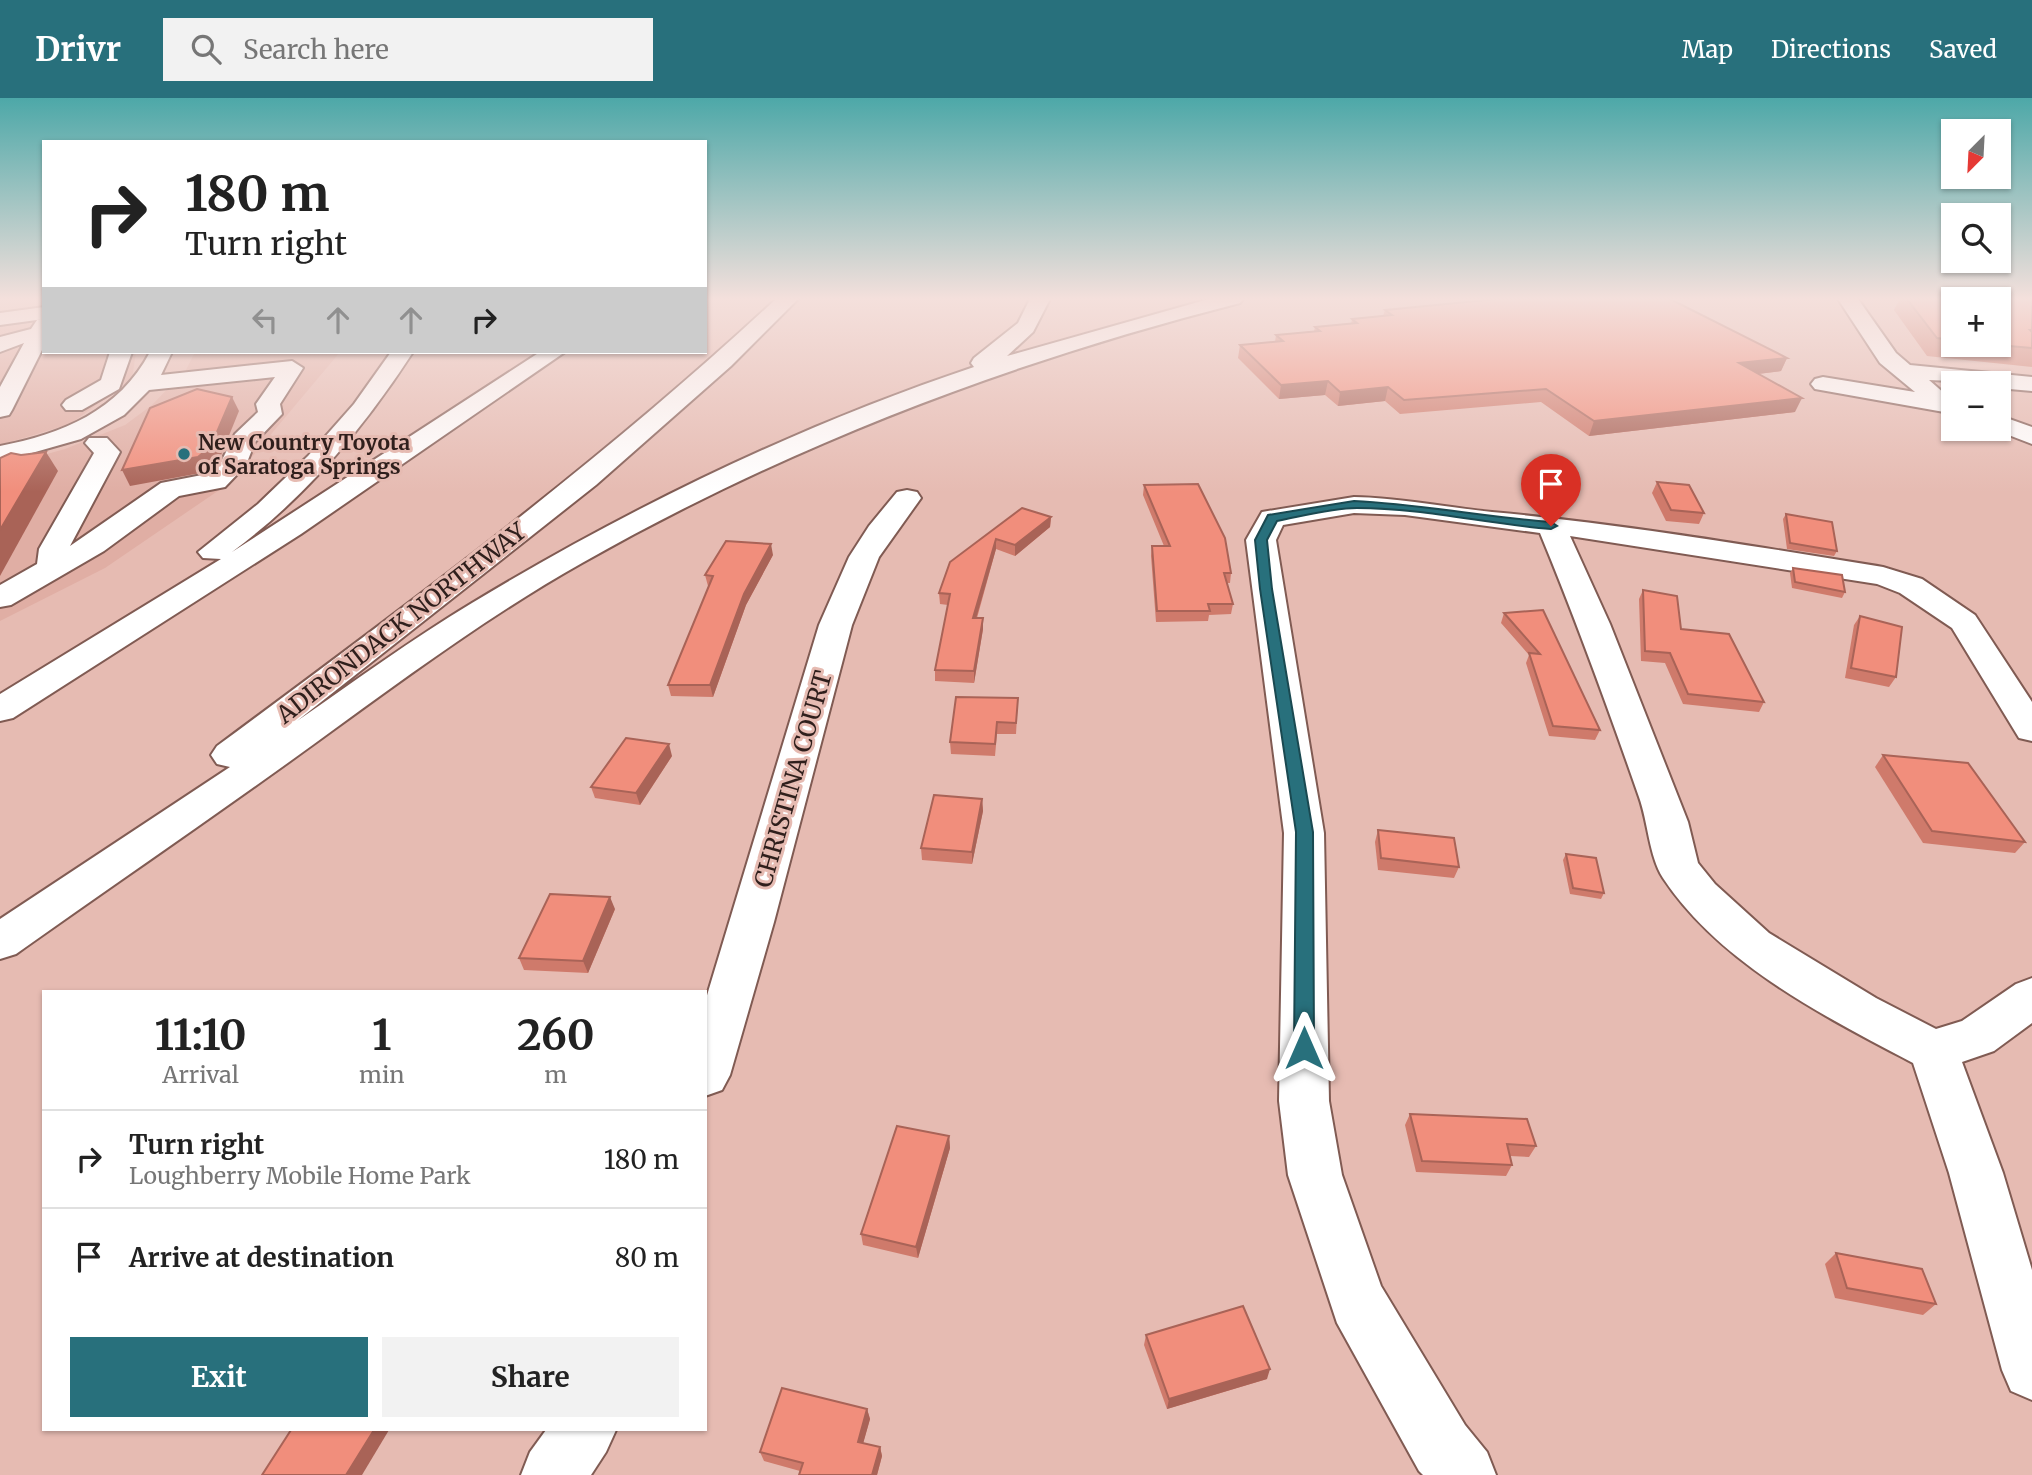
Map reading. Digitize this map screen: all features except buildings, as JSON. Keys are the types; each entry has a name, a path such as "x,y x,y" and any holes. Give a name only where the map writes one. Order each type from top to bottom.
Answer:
{"main road":[{"path":"0,410 24,363"},
{"path":"52,411 100,384 109,363"},
{"path":"0,428 41,422 111,384 117,363"},
{"path":"0,454 70,435 113,413 142,384 154,363"},
{"path":"0,694 217,549 276,501 312,470 394,363"},
{"path":"0,710 291,528 537,363"},
{"name":"ADIRONDACK NORTHWAY","path":"0,930 558,502 652,424 718,363"},
{"path":"963,377 983,363"},
{"path":"0,942 436,640 526,584 694,491 757,460 902,397 1008,363"},
{"path":"1894,363 1941,400"},
{"path":"0,598 94,545 171,489 216,481 233,465 244,439 270,414 268,404 292,368 142,384"},
{"path":"1904,371 2032,384"},
{"path":"1823,384 1941,404"},
{"path":"2011,395 2032,390"},
{"path":"2011,427 2032,436"},
{"path":"52,569 54,549 107,452 98,443 70,435"},
{"path":"0,473 98,443"},
{"name":"CHRISTINA COURT","path":"707,1069 730,1003 848,586 884,521 907,498"},
{"path":"1464,1475 1442,1448 1359,1302 1315,1175 1304,1101 1304,832 1266,589 1261,540 1272,518 1354,505 1405,507 1854,569 1911,586 1964,622 2032,730"},
{"path":"1551,526 1594,624 1668,822 1678,868 1700,895 1753,945 1859,1012 1933,1050 1976,1173 2032,1370"},
{"path":"1933,1050 1977,1037 2032,997"},
{"path":"554,1475 583,1431"}],"shaded area":[{"path":"0,363 134,363 132,379 70,424 0,445"},
{"path":"189,363 331,363 231,482 105,568 0,621 0,467 65,449 125,425 152,405"}],"place":[{"name":"New Country Toyota of Saratoga Springs","path":"184,454"}],"route":[{"path":"1304,1048 1304,832 1266,589 1261,540 1272,518 1315,509 1354,505 1405,507 1551,526"}]}
